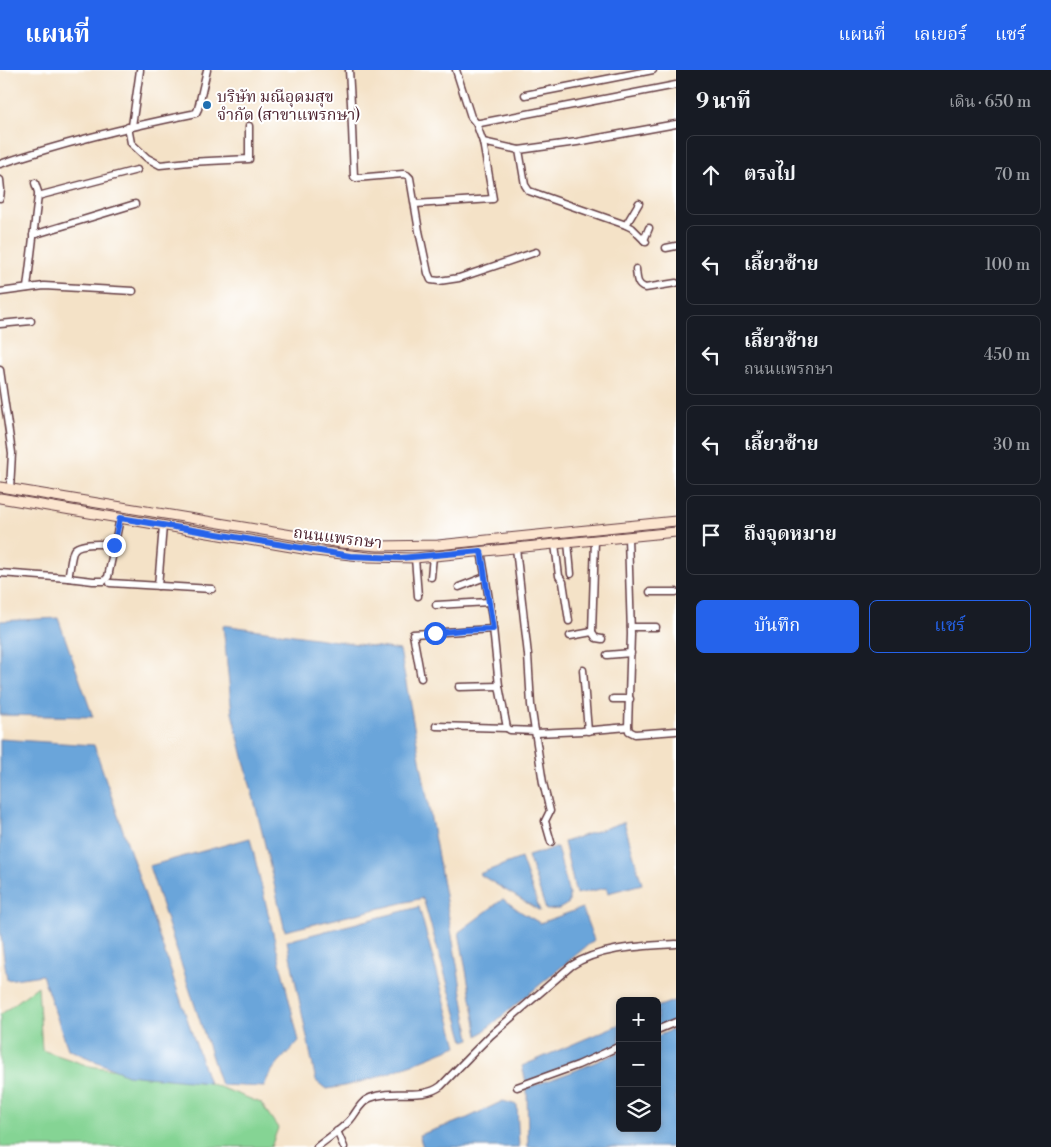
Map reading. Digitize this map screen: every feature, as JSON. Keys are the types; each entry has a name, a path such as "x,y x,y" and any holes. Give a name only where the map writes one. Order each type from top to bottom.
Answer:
{"main road":[{"name":"ถนนแพรกษา","path":"0,487 355,545 438,545 676,522"},
{"name":"ถนนแพรกษา","path":"0,498 334,554 385,558 415,558 676,532"},
{"path":"106,516 108,505"}],"street":[{"path":"140,70 130,127 131,143 147,158 160,165 249,159 249,126"},
{"path":"0,164 32,153 130,127 192,114 198,109 207,70"},
{"path":"349,70 354,176 356,178 407,175 410,178 431,280 439,281 459,278 536,252"},
{"path":"414,204 493,199 483,142 476,122 470,117 456,70"},
{"path":"525,95 653,70"},
{"path":"476,122 484,123 676,85"},
{"path":"483,142 519,150 577,142 676,124"},
{"path":"519,150 526,188 529,191 627,223 645,241 650,228"},
{"path":"38,196 137,170"},
{"path":"0,180 0,198"},
{"path":"27,288 38,196 36,183"},
{"path":"627,223 640,203"},
{"path":"33,235 136,204"},
{"path":"666,248 676,246"},
{"path":"636,269 637,281 642,287 676,283"},
{"path":"0,292 44,286 133,291"},
{"path":"0,324 31,321"},
{"path":"0,370 3,407 12,453 10,489"},
{"path":"0,573 104,581 108,578 120,518"},
{"path":"158,586 163,526"},
{"path":"628,537 631,627 628,727 629,731 635,734 676,732"},
{"path":"594,540 592,632 596,638 602,639"},
{"path":"568,542 571,574"},
{"path":"68,578 73,551 77,547 101,543 114,545"},
{"path":"555,544 559,576 563,582 569,622"},
{"path":"516,548 527,645 531,705 542,783 550,811 545,822 551,842"},
{"path":"481,551 493,629 499,686 507,728"},
{"path":"432,577 433,556"},
{"path":"415,558 418,596"},
{"path":"459,587 485,577"},
{"path":"110,583 212,589"},
{"path":"650,592 676,592"},
{"path":"436,605 489,602"},
{"path":"631,627 656,627"},
{"path":"421,678 414,634 493,629"},
{"path":"570,636 592,632"},
{"path":"607,654 630,653"},
{"path":"582,670 588,731"},
{"path":"459,687 499,686"},
{"path":"613,699 630,699"},
{"path":"436,726 507,728 510,730 535,732 588,731 628,727"},
{"path":"317,1147 350,1120 361,1103 368,1098 387,1094 425,1093 437,1089 491,1034 580,960 603,952 676,944"},
{"path":"661,1029 675,1025"},
{"path":"517,1087 578,1065 616,1048"},
{"path":"337,1131 344,1147"}],"green space":[{"path":"38,986 42,1050 89,1066 209,1083 261,1103 278,1128 271,1147 0,1147 0,1015"}],"water":[{"path":"58,618 93,717 0,715 0,621"},
{"path":"223,625 400,650 470,1039 464,1041 423,898 285,931 232,713"},
{"path":"0,739 94,745 209,1083 127,1075 68,1049 42,975 7,980 0,930"},
{"path":"624,822 642,884 608,893 606,888 576,894 564,842"},
{"path":"250,838 299,1041 274,1068 264,1087 221,1085 149,866"},
{"path":"557,847 569,894 569,903 559,909 546,910 528,856"},
{"path":"521,858 540,911 479,874"},
{"path":"503,899 540,923 582,908 594,940 478,1036 459,932"},
{"path":"419,907 457,1046 376,1077 326,1089 316,1081 287,941"},
{"path":"676,1000 676,1024 661,1029 661,1006"},
{"path":"616,1026 616,1047 526,1082 522,1066"},
{"path":"672,1030 676,1040 676,1147 528,1147 527,1088 616,1054 616,1132 661,1132 661,1034"},
{"path":"503,1101 517,1105 519,1147 423,1147 419,1135 463,1120"}],"place":[{"name":"บริษัท มณีอุดมสุข จำกัด (สาขาแพรกษา)","path":"207,105"}],"route":[{"path":"114,545 120,518 350,556 400,558 481,551 493,629 435,633"}]}
